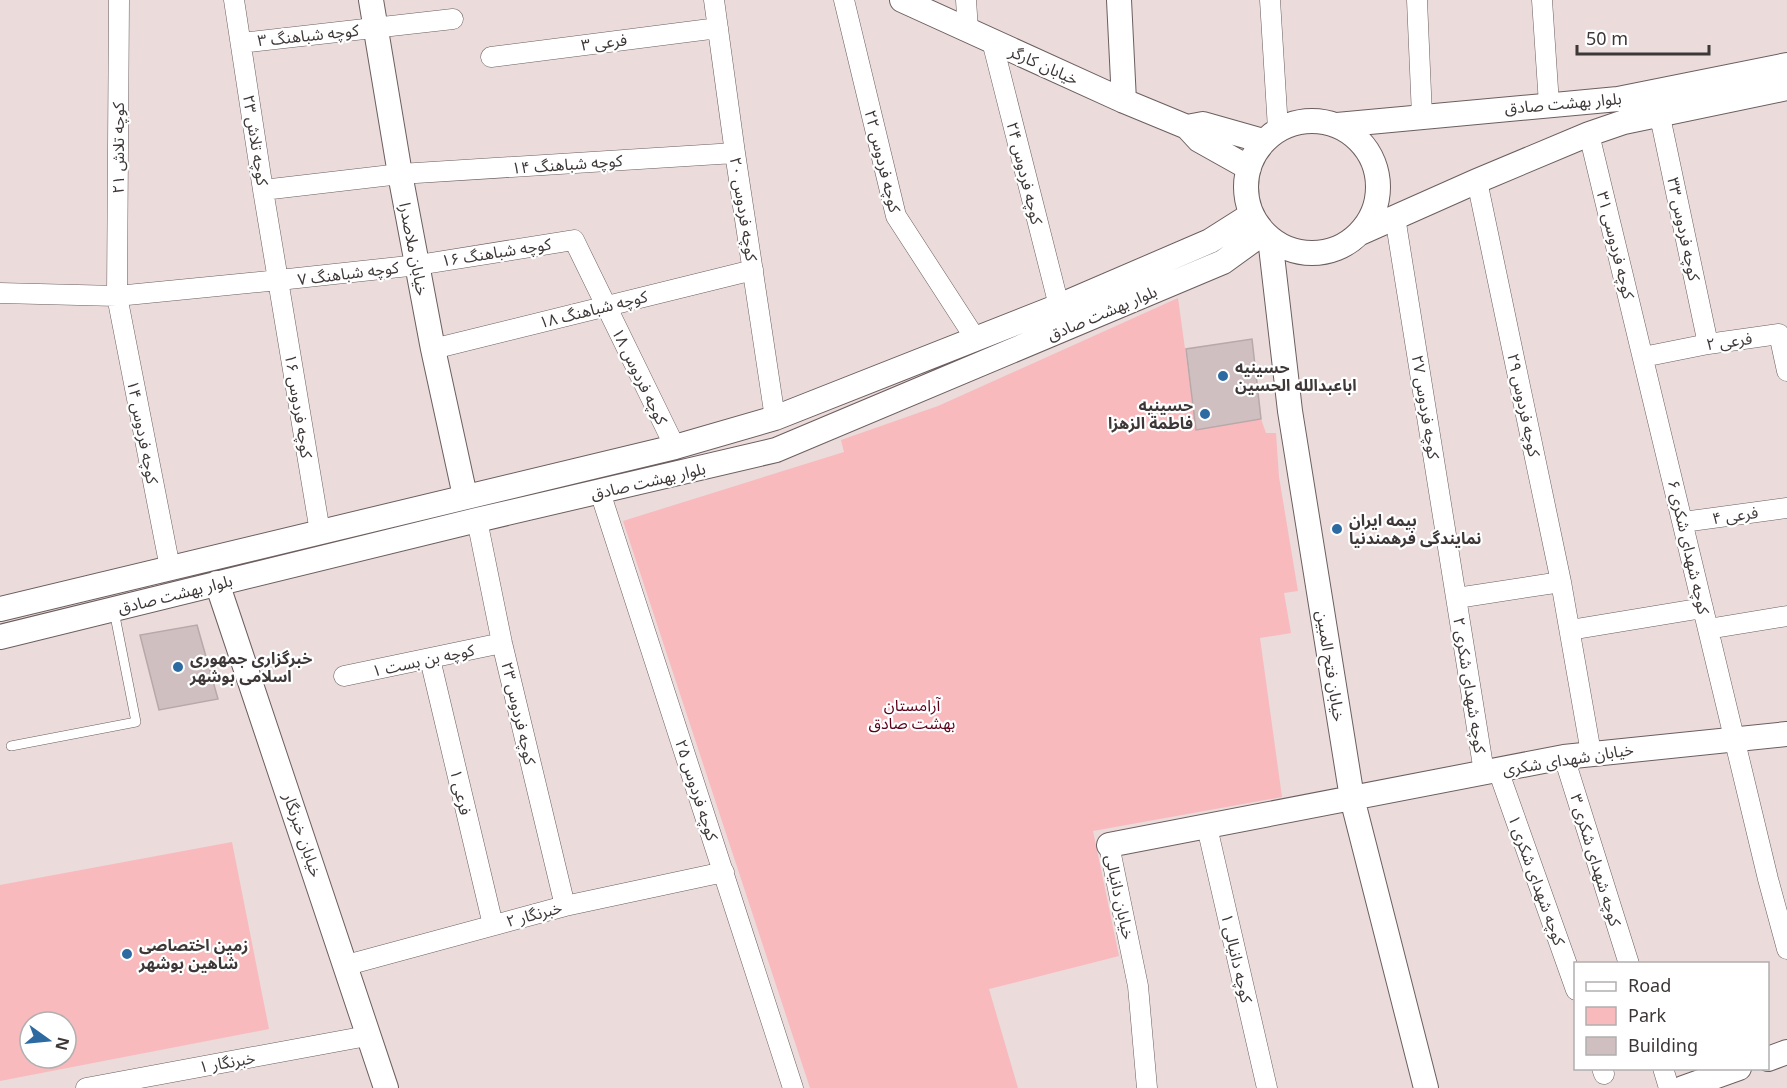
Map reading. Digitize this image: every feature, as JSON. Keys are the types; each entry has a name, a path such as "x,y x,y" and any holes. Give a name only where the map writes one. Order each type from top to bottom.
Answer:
{"street":[{"name":"کوچه تلاش ۲۱","path":"117,296 119,0"},
{"name":"کوچه تلاش ۲۳","path":"234,0 279,280"},
{"name":"خیابان ملاصدرا","path":"371,0 400,174 433,349 465,496"},
{"name":"کوچه فردوس ۲۰","path":"714,0 775,418"},
{"name":"کوچه فردوس ۲۲","path":"844,0 896,216 975,338"},
{"name":"خیابان کارگر","path":"902,0 1124,101 1187,127 1199,140 1249,168"},
{"path":"966,0 968,30"},
{"path":"1119,0 1124,101"},
{"path":"1270,0 1271,135"},
{"path":"1417,0 1422,116"},
{"path":"1542,0 1549,104"},
{"name":"کوچه شباهنگ ۳","path":"241,43 453,19"},
{"name":"فرعی ۳","path":"490,57 718,28"},
{"name":"کوچه فردوس ۲۴","path":"992,41 1059,306"},
{"name":"بلوار بهشت صادق","path":"1337,125 1618,99 1787,65"},
{"name":"بلوار بهشت صادق","path":"1360,233 1477,181 1589,134 1624,122 1787,88"},
{"path":"1584,101 1589,134"},
{"name":"کوچه فردوس ۳۳","path":"1657,115 1662,126 1708,344"},
{"path":"1317,120 1337,125 1356,136 1370,153 1377,173 1378,195 1372,215 1360,233 1342,246 1322,253 1300,253 1280,246 1261,228 1246,195 1249,168 1253,156 1271,135 1295,122 1317,120"},
{"name":"خیابان کارگر","path":"1187,127 1203,124 1271,135"},
{"name":"کوچه فردوسی ۳۱","path":"1589,134 1643,357"},
{"name":"کوچه شباهنگ ۱۴","path":"263,190 400,174 735,153"},
{"name":"کوچه فردوس ۲۹","path":"1477,181 1561,582 1591,753"},
{"name":"کوچه فردوس ۲۷","path":"1395,217 1457,597"},
{"name":"بلوار بهشت صادق","path":"0,609 675,447 775,418 1059,306 1210,241 1261,228"},
{"name":"بلوار بهشت صادق","path":"0,637 477,520 776,450 1223,262 1261,228"},
{"name":"خیابان فتح المبین","path":"1261,228 1352,798 1426,1088"},
{"name":"کوچه شباهنگ ۱۶","path":"418,265 574,240"},
{"name":"کوچه فردوس ۱۸","path":"574,240 675,447"},
{"name":"کوچه شباهنگ ۷","path":"0,293 117,296 418,265"},
{"name":"کوچه شباهنگ ۱۸","path":"433,349 753,270"},
{"name":"کوچه فردوس ۱۶","path":"279,280 320,532"},
{"name":"کوچه فردوس ۱۴","path":"117,296 170,568"},
{"name":"فرعی ۲","path":"1643,357 1708,344 1779,334 1787,371"},
{"name":"کوچه شهدای شکری ۶","path":"1643,357 1787,949"},
{"name":"کوچه فردوس ۲۵","path":"600,492 793,1088"},
{"name":"فرعی ۴","path":"1683,522 1787,508"},
{"name":"کوچه فردوس ۲۳","path":"477,520 502,643 565,906"},
{"path":"1457,597 1561,582"},
{"name":"خیابان خبرنگار","path":"217,583 386,1088"},
{"name":"کوچه شهدای شکری ۲","path":"1457,597 1491,771"},
{"path":"32,601 38,627"},
{"path":"1570,630 1703,608"},
{"path":"1708,629 1787,616"},
{"name":"کوچه بن بست ۱","path":"344,676 502,643"},
{"name":"فرعی ۱","path":"430,659 493,925"},
{"name":"خیابان شهدای شکری","path":"1352,798 1591,753 1787,734"},
{"name":"کوچه شهدای شکری ۳","path":"1564,757 1629,962"},
{"name":"کوچه شهدای شکری ۱","path":"1491,771 1574,987"},
{"name":"خیابان دانیالی","path":"1147,1088 1138,986 1109,845 1352,798"},
{"name":"کوچه دانیالی ۱","path":"1207,827 1267,1088"},
{"name":"خبرنگار ۲","path":"346,965 565,906 724,872"},
{"name":"خبرنگار ۱","path":"86,1088 368,1036"},
{"path":"1769,1058 1787,1052"},
{"path":"1665,1070 1684,1087 1733,1070"}],"lane":[{"path":"11,746 136,722 113,609"}],"green space":[{"name":"آرامستان بهشت صادق","path":"1178,298 1196,429 1261,419 1266,433 1276,433 1279,477 1298,591 1284,593 1291,633 1260,638 1282,797 1093,831 1119,956 989,989 1018,1088 810,1088 623,521 844,452 841,440 938,406"},
{"name":"زمین اختصاصی شاهین بوشهر","path":"232,842 269,1029 78,1066 78,1010 18,1010 18,1070 57,1070 0,1081 0,885"}],"building":[{"name":"حسینیه اباعبدالله الحسین","path":"1252,339 1261,419 1196,430 1186,349"},
{"name":"خبرگزاری جمهوری اسلامی بوشهر","path":"197,625 218,699 159,710 140,635"}],"place":[{"name":"حسینیه اباعبدالله الحسین","path":"1223,376"},
{"name":"حسینیه فاطمة الزهزا","path":"1205,414"},
{"name":"بیمه ایران نمایندگی فرهمندنیا","path":"1337,529"},
{"name":"خبرگزاری جمهوری اسلامی بوشهر","path":"178,667"},
{"name":"زمین اختصاصی شاهین بوشهر","path":"127,954"}]}
